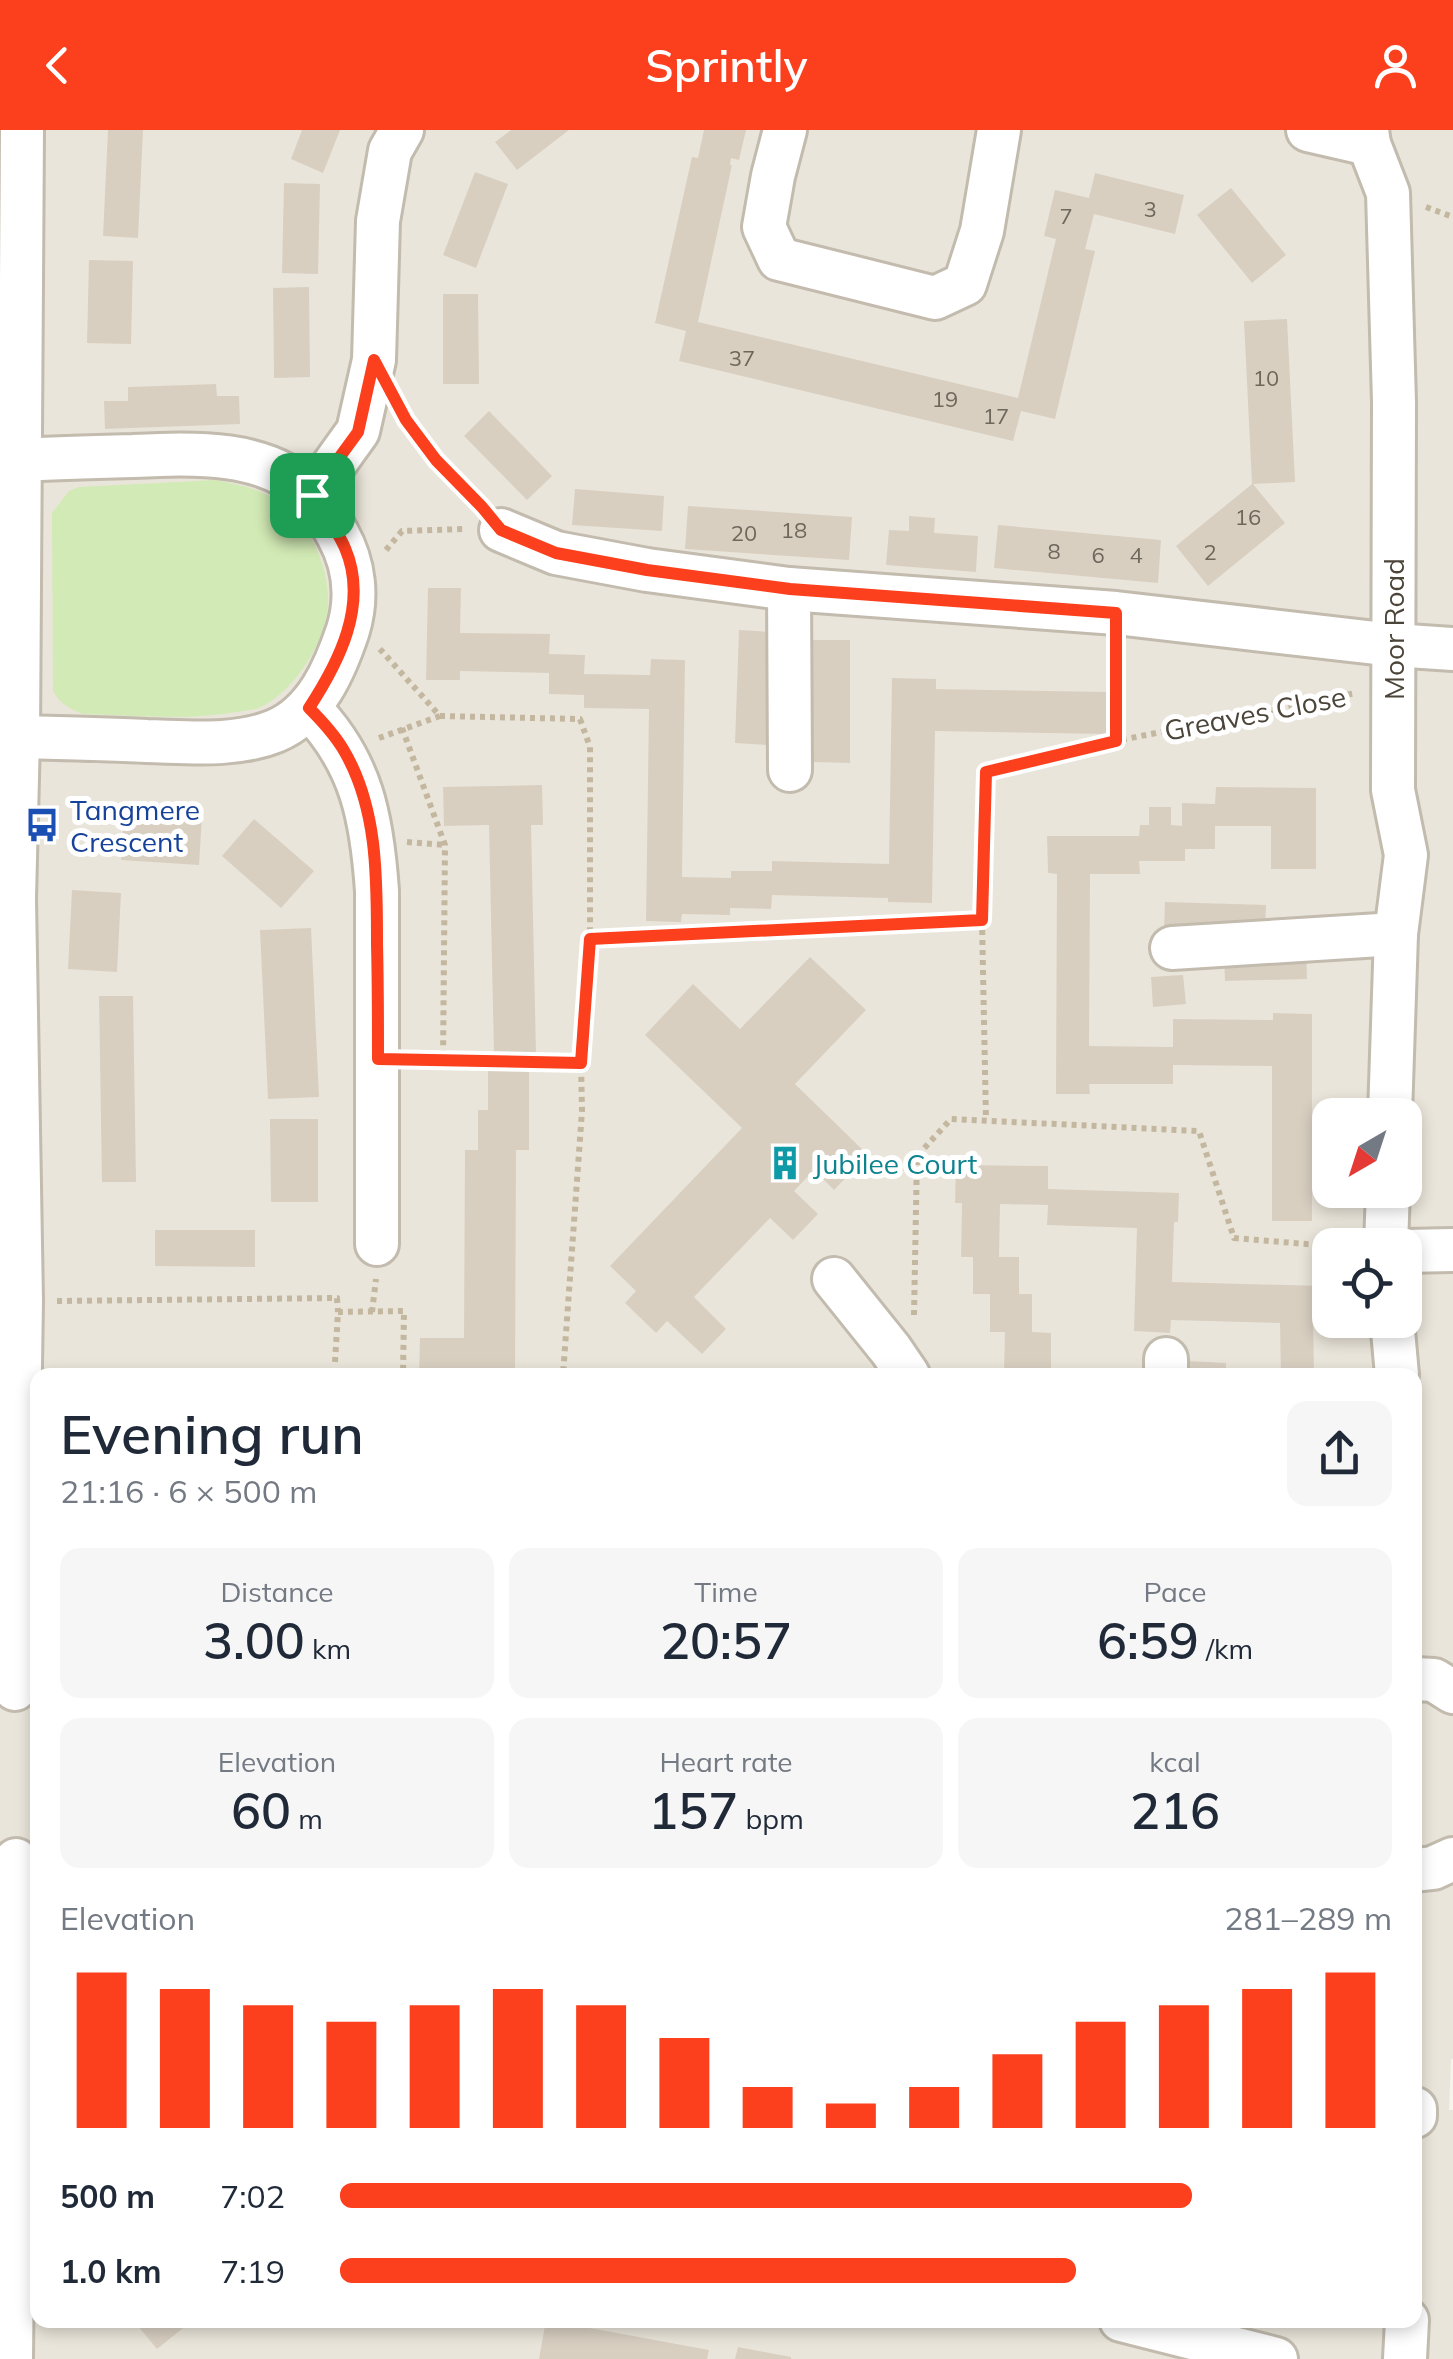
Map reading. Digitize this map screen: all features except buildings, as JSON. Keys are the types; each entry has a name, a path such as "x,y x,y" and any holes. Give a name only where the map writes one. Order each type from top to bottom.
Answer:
{"street":[{"path":"18,1691 28,1515 9,1436 22,1301 7,899 18,736 20,460 10,297 22,130"},
{"path":"312,495 358,432 374,360 378,220 390,151 402,130"},
{"path":"785,130 764,226 779,259 935,298 965,284 982,231 999,130"},
{"path":"1308,130 1372,135"},
{"name":"Moor Road","path":"1372,135 1388,193 1394,402 1393,790 1406,856 1396,934 1391,1098"},
{"path":"18,736 234,742 272,732 309,708 328,679 342,648 353,603 346,550 312,495 267,466 237,458 191,454 20,460"},
{"name":"Greaves Close","path":"501,530 556,553 647,570 790,589 1116,613 1393,665"},
{"path":"790,589 790,770"},
{"path":"1393,665 1453,649"},
{"path":"309,708 345,752 373,839 377,892 376,1244"},
{"path":"1172,948 1396,934"},
{"path":"1422,1251 1453,1250"},
{"path":"834,1279 903,1368"},
{"path":"1394,1338 1396,1368"},
{"path":"1422,1679 1434,1680 1453,1692"},
{"path":"11,2359 25,2172 7,2118 18,1858"},
{"path":"1422,1869 1453,1859"},
{"path":"1153,2328 1276,2359"},
{"path":"1405,2359 1407,2328"}],"path":[{"path":"374,360 406,420 436,460 501,530"},
{"path":"440,716 353,603 402,530 501,530"},
{"path":"1116,613 1116,741"},
{"name":"Greaves Close","path":"982,920 986,772 1116,741 1393,665"},
{"path":"345,752 440,716 580,719 590,747 590,939 564,1368"},
{"path":"402,728 445,845 443,1062"},
{"path":"590,939 982,920 986,1120"},
{"path":"378,1059 581,1063"},
{"path":"914,1331 917,1156 951,1119 1199,1131 1234,1238 1312,1244"},
{"path":"22,1301 338,1298 335,1362"},
{"path":"338,1312 404,1311 403,1368"}],"shaded area":[{"path":"0,130 1453,130 1453,2059 1449,2110 1453,2110 1453,2359 0,2359"}],"green space":[{"path":"215,480 275,499 292,512 312,540 328,595 324,627 309,660 286,689 251,710 160,717 83,714 66,706 53,691 52,513 69,491 79,487"}],"place":[{"name":"Tangmere Crescent","path":"42,825"},
{"name":"Jubilee Court","path":"785,1163"}],"route":[{"path":"374,360 406,420 436,460 501,530 556,553 790,589 1116,613 1116,741 986,772 982,920 590,939 581,1063 378,1059 373,839 345,752 309,708 342,648 352,617 355,589 346,550 312,495 358,432 374,360"}]}
